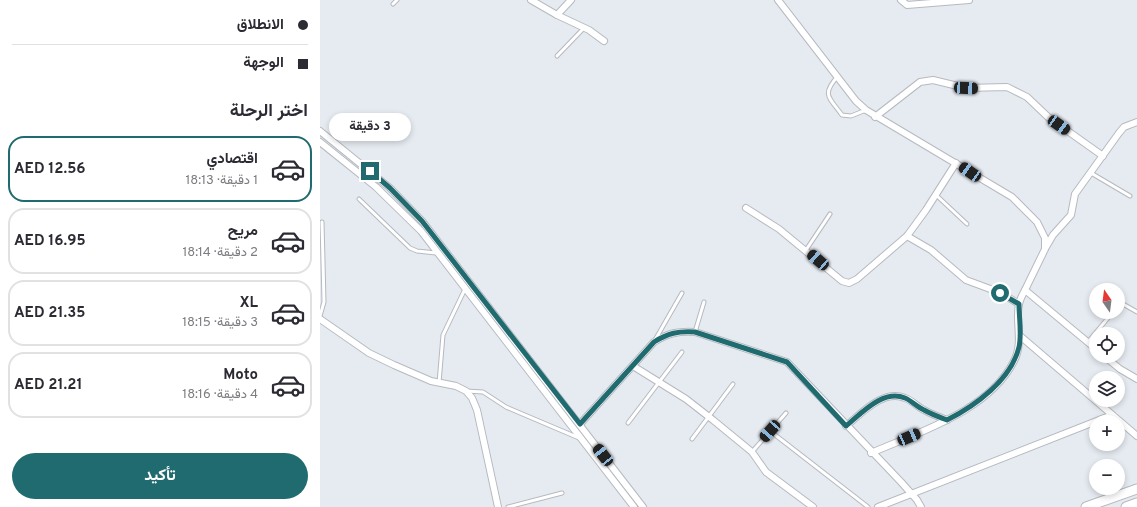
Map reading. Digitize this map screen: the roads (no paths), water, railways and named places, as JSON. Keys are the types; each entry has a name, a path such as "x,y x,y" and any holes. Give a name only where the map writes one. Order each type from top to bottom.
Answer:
{"main road":[{"path":"1086,507 1137,489"},
{"path":"1126,507 1137,503"}],"street":[{"path":"532,0 557,15 584,28 604,41"},
{"path":"557,15 571,0"},
{"path":"778,0 856,100 866,110 875,117 1012,197 1036,222 1045,238 1045,249"},
{"path":"901,0 907,5 969,0"},
{"path":"875,117 920,82 933,80 966,88 1007,88 1027,97 1048,117 1103,156"},
{"path":"872,453 960,414 981,399 1002,379 1014,361 1019,346 1019,304 1045,249 1053,235 1071,215 1076,194 1124,127 1137,122"},
{"path":"320,131 390,188 422,221 643,507"},
{"path":"320,142 376,187 421,231 634,507"},
{"path":"746,208 779,229 842,281 849,283 857,279 907,236 936,195 956,163"},
{"path":"907,236 931,250 966,280 1000,293 1019,304"},
{"path":"1025,290 1088,342"},
{"path":"320,319 370,353 412,374 439,383 456,386 466,391 472,398 477,410 498,507"},
{"path":"580,424 654,342 666,334 680,331 695,332 787,362 912,494 921,507"},
{"path":"1019,335 1112,415"},
{"path":"1113,363 1137,379"},
{"path":"633,366 660,382 709,416 752,452 766,472 813,507"},
{"path":"846,426 875,403 886,397 897,396 907,398 924,411 947,420"},
{"path":"878,507 1089,424"},
{"path":"1125,426 1137,436"}],"lane":[{"path":"393,4 397,0"},
{"path":"557,56 584,28"},
{"path":"838,76 828,87 828,92 829,96 842,115 851,116 866,110"},
{"path":"1091,173 1130,196"},
{"path":"936,195 967,224"},
{"path":"359,199 410,248 417,251 438,253"},
{"path":"806,250 830,214"},
{"path":"320,316 324,302 322,222"},
{"path":"439,383 443,335 465,289"},
{"path":"654,342 682,293"},
{"path":"695,332 704,302"},
{"path":"1125,305 1137,312"},
{"path":"1088,342 1107,319"},
{"path":"628,423 682,352"},
{"path":"692,438 733,384"},
{"path":"466,391 483,392 506,407 583,440"},
{"path":"752,452 786,413"},
{"path":"770,431 868,507"},
{"path":"508,507 562,493"}]}
